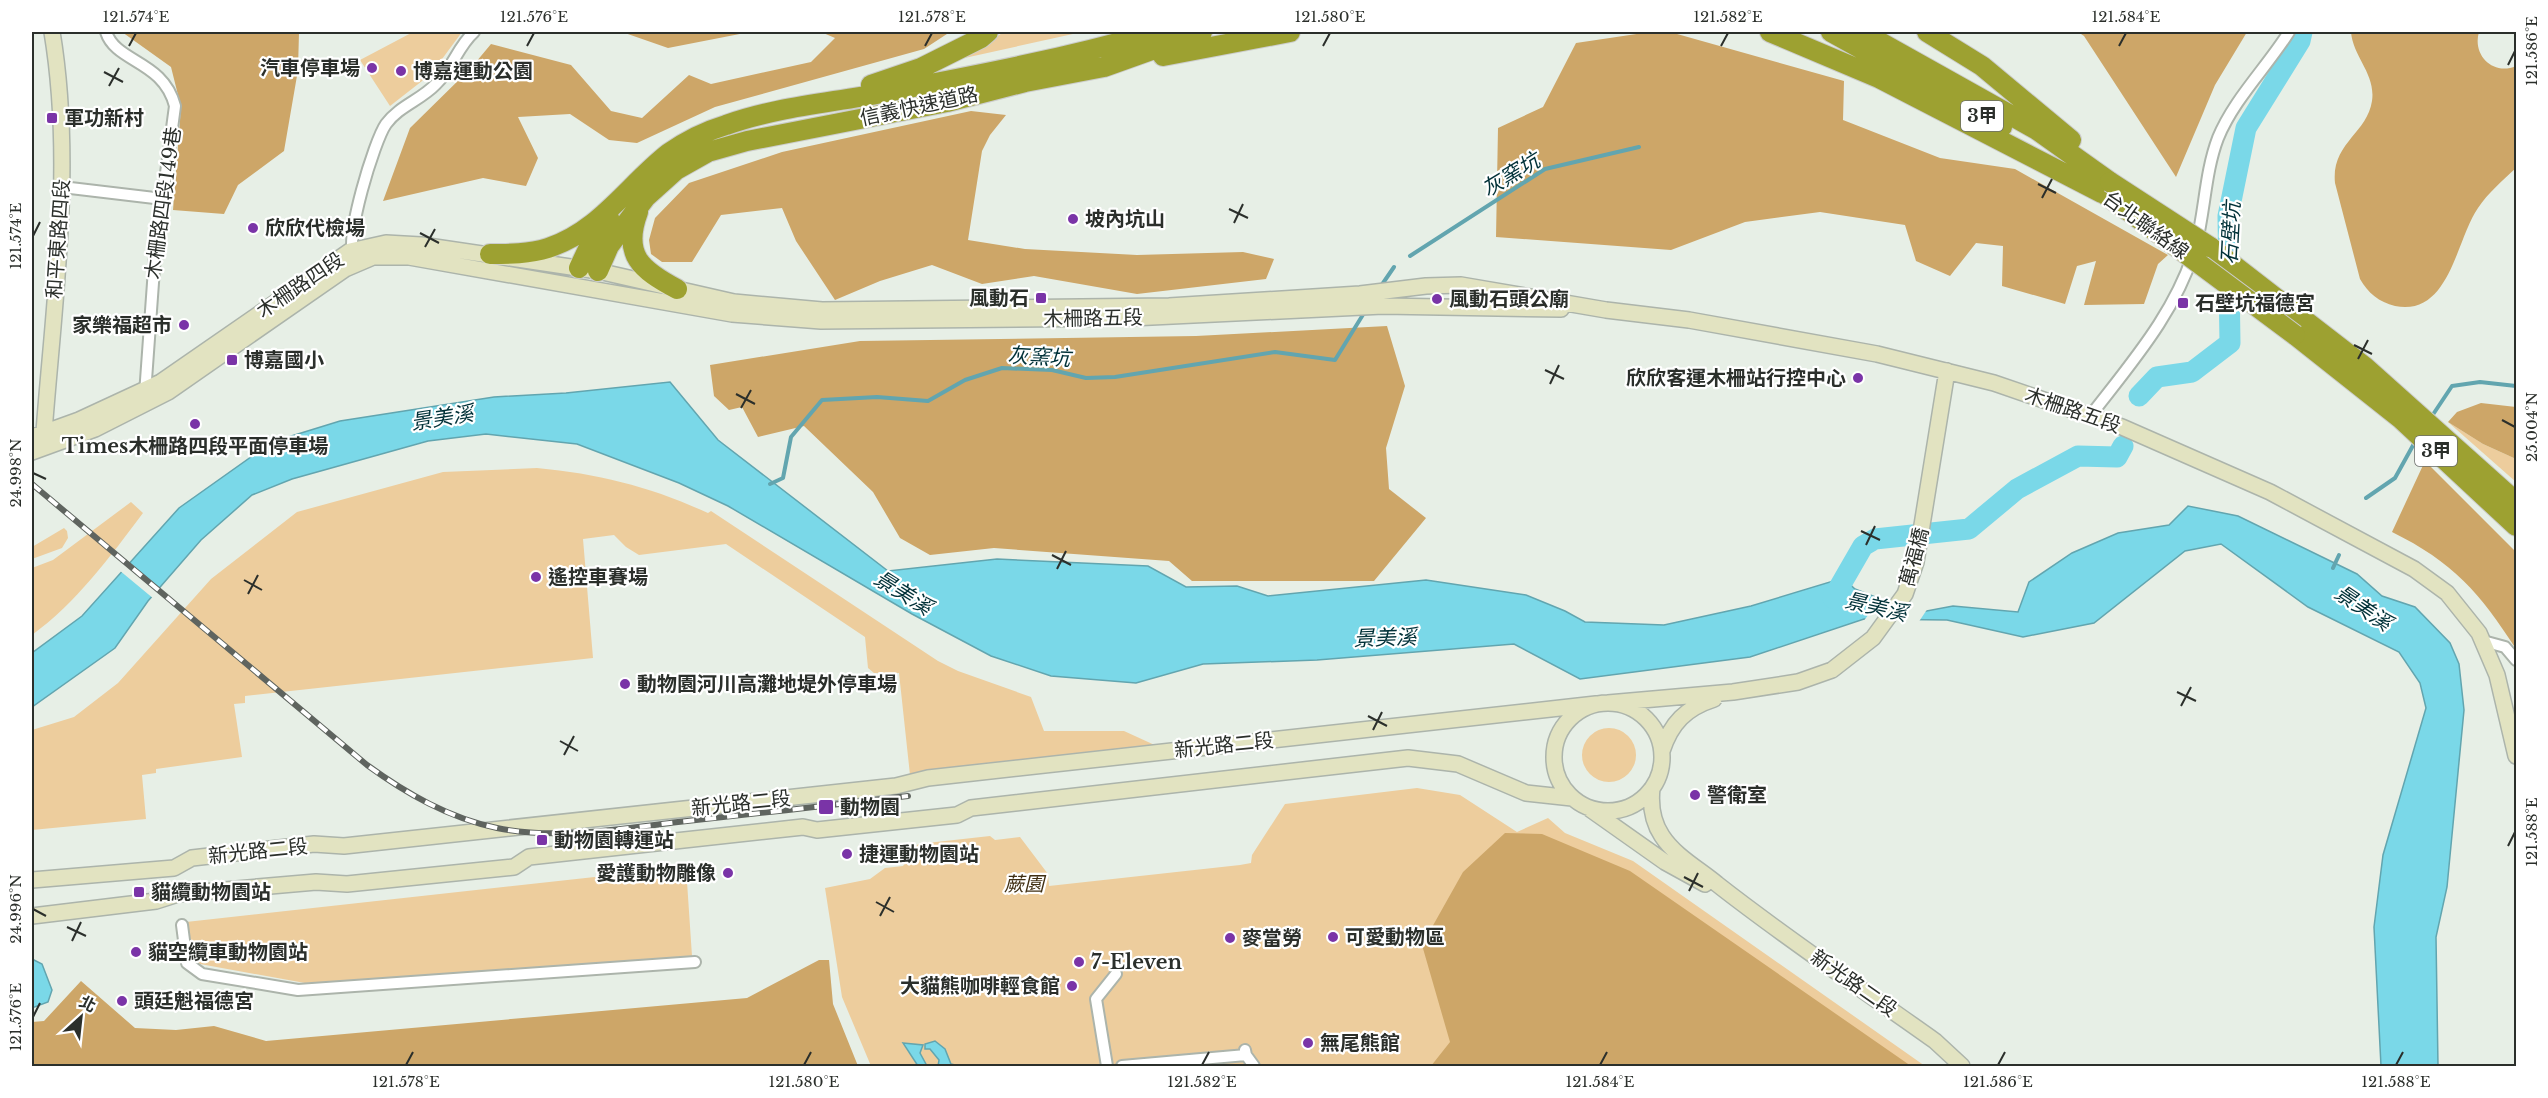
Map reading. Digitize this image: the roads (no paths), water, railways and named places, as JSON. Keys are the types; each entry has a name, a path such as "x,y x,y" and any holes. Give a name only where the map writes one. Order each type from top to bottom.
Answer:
{"highway":[{"path":"806,107 921,68 981,38 988,32"},
{"name":"信義快速道路","path":"640,191 669,153 697,137 762,114 1105,47 1157,32"},
{"name":"信義快速道路","path":"640,191 708,152 747,141 947,102 1025,82 1104,67 1202,32"},
{"path":"1104,67 1290,32"},
{"path":"1770,32 1879,78 2110,183"},
{"name":"台北聯絡線","path":"1831,32 2026,141 2110,183 2127,210 2300,327"},
{"name":"台北聯絡線","path":"1862,32 2037,130 2110,183 2211,247 2300,327 2403,410 2469,458 2517,502"},
{"path":"1927,32 1982,66 2110,183"},
{"path":"490,254 534,251 572,237 640,191"},
{"path":"587,275 599,231 640,191"},
{"path":"640,191 632,231 635,257 641,267 654,277 677,289"},
{"name":"台北聯絡線","path":"2403,410 2472,483 2517,526"}],"street":[{"name":"和平東路四段","path":"42,438 62,187 61,92 52,32"},
{"name":"木柵路四段149巷","path":"106,32 113,44 159,76 172,97 175,115 155,255 146,397"},
{"path":"354,256 376,143 385,125 398,111 436,85 474,32"},
{"path":"2091,415 2143,348 2173,301 2196,243 2218,138 2231,114 2289,32"},
{"path":"62,187 163,199"},
{"name":"木柵路四段","path":"32,452 42,438 94,429 146,397 179,386 354,256 386,243 490,254 587,275"},
{"name":"木柵路四段","path":"354,256 389,255 587,275"},
{"name":"木柵路五段","path":"587,275 677,289 745,304 822,310 1140,307 1392,291 1445,285 1481,288 1606,310 1689,320 1815,341 1947,371 1994,383 2091,415 2200,460 2270,492 2414,569 2457,604 2483,641 2497,675 2517,756"},
{"name":"木柵路五段","path":"587,275 732,314 821,321 1131,318 1393,306 1606,310"},
{"path":"1471,308 1481,294 1481,288"},
{"path":"1392,291 1393,306"},
{"name":"萬福橋","path":"1798,682 1832,670 1862,649 1886,624 1905,594 1922,539 1947,371"},
{"path":"2483,641 2505,647 2517,660"},
{"name":"新光路二段","path":"32,880 174,867 192,858 314,844 344,846 510,829 896,786 928,778 1602,703 1733,692 1798,682"},
{"name":"新光路二段","path":"1662,751 1666,738 1680,717 1701,703 1733,692"},
{"path":"1602,703 1634,710 1644,717 1656,733 1662,751 1660,771 1652,788 1632,805 1607,811 1577,801 1558,778 1554,755 1555,744 1566,723 1574,714 1602,703"},
{"name":"新光路二段","path":"32,916 156,901 178,894 316,882 347,884 514,867 529,857 803,827 817,830 957,815 970,808 982,806 1408,758 1458,764 1526,793 1577,801 1665,862 1742,904"},
{"name":"新光路二段","path":"1652,788 1651,810 1662,836 1675,850 1742,904 1935,1041 1962,1066"},
{"path":"182,925 187,963 202,974 298,990 695,962"},
{"path":"1107,1066 1096,999 1116,974"},
{"path":"1122,1066 1245,1052 1254,1066"}],"water":[{"name":"景美溪","path":"670,382 718,440 888,571 997,559 1148,566 1186,587 1237,586 1268,596 1426,580 1526,595 1585,622 1664,625 1751,606 1843,578 1855,589 1916,613 1953,606 2018,612 2029,582 2072,553 2118,533 2169,525 2188,506 2238,516 2357,574 2382,596 2415,607 2450,643 2459,664 2464,710 2447,887 2436,937 2438,1066 2381,1066 2374,927 2383,855 2426,708 2420,683 2399,652 2308,607 2221,544 2185,551 2094,623 2023,637 1947,620 1864,619 1750,657 1580,679 1514,644 1317,660 1203,664 1136,683 1051,676 991,656 912,614 728,506 679,483 577,444 486,434 428,441 292,479 252,495 201,540 148,601 115,648 32,707 32,653 82,616 179,508 272,442 340,421 494,397 566,393"},
{"path":"32,959 42,964 52,990 48,1002 32,1008"},
{"path":"935,1041 945,1049 951,1064 959,1066 938,1066 939,1060 930,1049 925,1049 925,1044"},
{"path":"903,1043 923,1045 920,1053 927,1066 918,1066"}],"waterway":[{"name":"石壁坑","path":"2139,396 2157,377 2192,372 2230,343 2228,216 2246,128 2300,41 2302,32"},
{"name":"灰窯坑","path":"1410,256 1545,169 1639,147"},
{"name":"灰窯坑","path":"1381,286 1394,267"},
{"name":"灰窯坑","path":"770,484 783,478 791,437 822,400 877,397 928,401 965,380 1002,368 1052,370 1086,378 1115,377 1275,352 1335,360 1364,313"},
{"path":"2430,419 2452,386 2480,382 2516,386"},
{"path":"2366,498 2395,478 2416,440"},
{"name":"石壁坑","path":"1833,598 1863,546 1875,539 1969,529 2017,489 2078,456 2117,457 2123,446"},
{"path":"2333,568 2339,555"}],"railway":[{"path":"32,484 367,765 397,786 429,804 462,818 479,824 519,831 587,832 908,796"}],"place":[{"name":"汽車停車場","path":"372,68"},
{"name":"博嘉運動公園","path":"401,71"},
{"name":"軍功新村","path":"52,118"},
{"name":"坡內坑山","path":"1073,219"},
{"name":"欣欣代檢場","path":"253,228"},
{"name":"風動石","path":"1041,298"},
{"name":"風動石頭公廟","path":"1437,299"},
{"name":"石壁坑福德宮","path":"2183,303"},
{"name":"家樂福超市","path":"184,325"},
{"name":"博嘉國小","path":"232,360"},
{"name":"欣欣客運木柵站行控中心","path":"1858,378"},
{"name":"Times木柵路四段平面停車場","path":"195,424"},
{"name":"遙控車賽場","path":"536,577"},
{"name":"動物園河川高灘地堤外停車場","path":"625,684"},
{"name":"警衛室","path":"1695,795"},
{"name":"動物園","path":"826,807"},
{"name":"動物園轉運站","path":"542,840"},
{"name":"捷運動物園站","path":"847,854"},
{"name":"愛護動物雕像","path":"728,873"},
{"name":"貓纜動物園站","path":"139,892"},
{"name":"可愛動物區","path":"1333,937"},
{"name":"麥當勞","path":"1230,938"},
{"name":"貓空纜車動物園站","path":"136,952"},
{"name":"7-Eleven","path":"1079,962"},
{"name":"大貓熊咖啡輕食館","path":"1072,986"},
{"name":"頭廷魁福德宮","path":"122,1001"},
{"name":"無尾熊館","path":"1308,1043"}],"park label":[{"name":"蕨園","path":"1024,884"}]}
